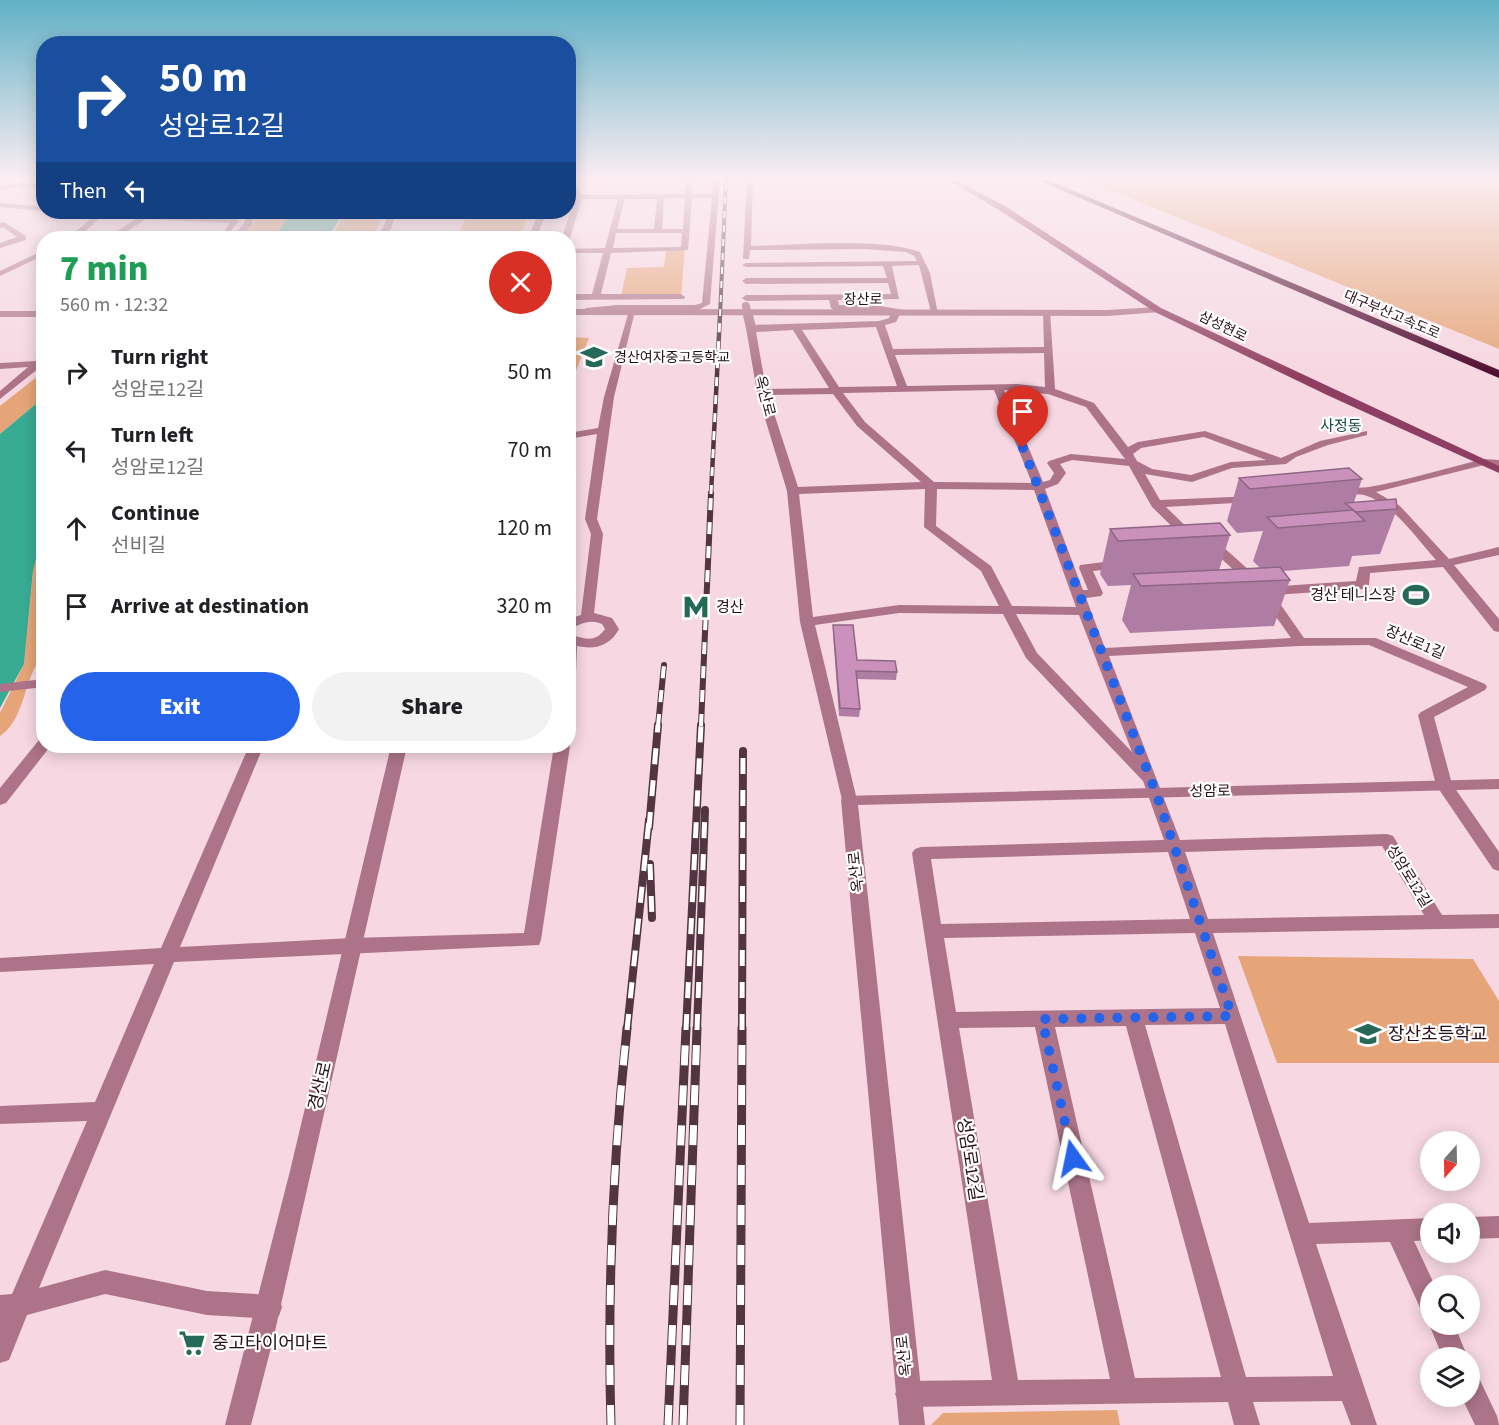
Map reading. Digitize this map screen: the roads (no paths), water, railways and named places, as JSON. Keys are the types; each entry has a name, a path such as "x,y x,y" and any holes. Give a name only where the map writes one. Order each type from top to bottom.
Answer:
{"highway":[{"name":"대구부산고속도로","path":"1199,246 1499,374"},
{"name":"대구부산고속도로","path":"1211,246 1499,368"}],"main road":[{"name":"삼성현로","path":"1061,246 1158,310 1499,470"}],"street":[{"path":"596,297 610,246"},
{"path":"576,251 682,249 685,246"},
{"path":"576,311 704,306 710,246"},
{"path":"747,248 901,248 917,254 935,312"},
{"name":"옥산로","path":"747,248 746,304 762,392 793,490 807,622 849,800 912,1425"},
{"path":"0,274 36,256"},
{"path":"746,265 921,263"},
{"path":"746,304 833,297 896,297 887,264"},
{"path":"746,281 891,280"},
{"path":"576,297 681,297"},
{"path":"751,329 880,324 893,320 898,312 874,308 835,308 833,297"},
{"name":"장산로","path":"576,312 1107,313 1158,310"},
{"path":"576,627 587,617 597,534 591,519 603,430 609,397 632,312"},
{"path":"1047,313 1050,391"},
{"path":"0,314 36,314"},
{"path":"880,324 903,390"},
{"path":"796,328 836,391 861,424 932,485"},
{"path":"891,352 1048,350"},
{"path":"0,366 36,362"},
{"path":"0,396 36,365"},
{"path":"762,392 1017,387 1050,391 1090,405 1130,458 1155,504 1191,545 1218,549 1265,591 1300,642"},
{"path":"998,389 1039,487 1084,611 1155,788 1232,1016 1300,1234 1364,1425"},
{"path":"576,435 603,430"},
{"path":"1130,458 1138,445 1173,437 1205,434 1282,462"},
{"path":"793,490 932,485 1039,487 1054,482 1060,473 1053,463 1071,458 1130,458 1149,472 1192,479 1231,465 1282,462 1292,455 1324,443 1363,434"},
{"path":"1325,492 1365,491 1484,462 1499,463"},
{"path":"932,485 930,527 986,569 1031,655 1155,788"},
{"path":"1365,491 1396,509 1446,562 1499,628"},
{"path":"1155,504 1259,497"},
{"path":"1265,591 1362,585 1364,570 1446,562 1499,551"},
{"path":"1079,594 1096,593 1085,568 1132,563"},
{"path":"807,622 899,609 1084,611"},
{"path":"576,640 579,643 591,644 607,638 612,629 608,621 587,617"},
{"name":"장산로1길","path":"1102,652 1300,642 1371,642 1479,687 1426,715 1444,785"},
{"path":"576,666 591,644"},
{"path":"0,688 36,684"},
{"path":"0,799 37,753"},
{"path":"0,1351 10,1307 102,1111 253,753"},
{"name":"경산로","path":"238,1425 270,1307 397,753"},
{"path":"0,965 352,945 532,940 561,753"},
{"name":"성암로","path":"849,800 1155,788 1499,784"},
{"path":"1444,785 1499,865"},
{"name":"성암로12길","path":"1007,1392 921,853 1387,840 1437,922"},
{"path":"1437,922 1499,921"},
{"name":"성암로12길","path":"933,931 1437,922"},
{"path":"948,1020 1232,1016"},
{"path":"1133,1017 1247,1425"},
{"path":"1042,1019 1125,1391"},
{"path":"0,1115 102,1111"},
{"path":"1480,1228 1499,1227"},
{"path":"1300,1234 1420,1230"},
{"path":"1397,1231 1420,1280"},
{"path":"10,1307 105,1282 207,1303 270,1307"},
{"path":"909,1394 1350,1388"},
{"path":"1479,1407 1488,1425"}],"railway":[{"path":"720,316 723,246"},
{"path":"711,494 720,315"},
{"path":"701,726 711,493"},
{"path":"658,726 664,665"},
{"path":"649,828 658,725"},
{"path":"686,1030 701,725"},
{"path":"742,1030 743,751"},
{"path":"697,1030 705,810"},
{"path":"627,1030 649,820"},
{"path":"650,864 652,918"},
{"path":"611,1425 612,1226 627,1028"},
{"path":"668,1425 686,1028"},
{"path":"683,1425 697,1028"},
{"path":"740,1425 742,1028"}],"place":[{"name":"경산여자중고등학교","path":"594,357"},
{"name":"경산 테니스장","path":"1416,595"},
{"name":"경산","path":"696,607"},
{"name":"장산초등학교","path":"1368,1034"},
{"name":"중고타이어마트","path":"192,1343"}],"district":[{"name":"사정동","path":"1341,426"}]}
